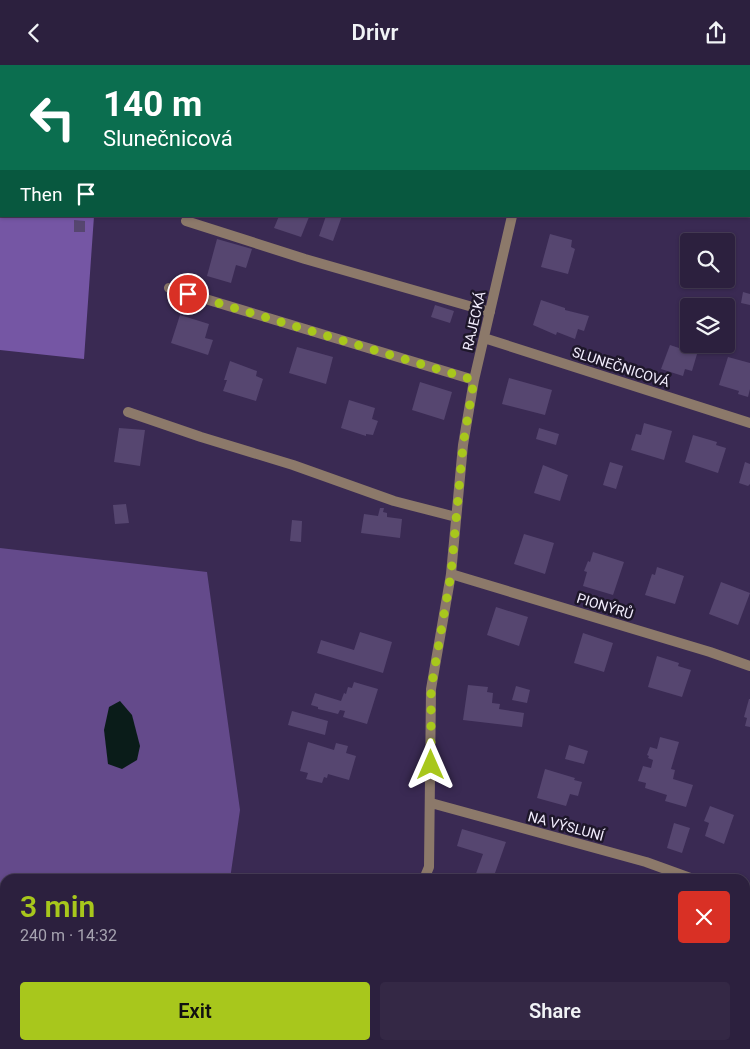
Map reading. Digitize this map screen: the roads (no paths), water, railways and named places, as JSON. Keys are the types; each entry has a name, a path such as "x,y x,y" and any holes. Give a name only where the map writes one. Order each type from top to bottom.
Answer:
{"street":[{"name":"RAJECKÁ","path":"426,874 429,867 431,803 431,689 451,574 463,445 474,380 512,217"},
{"path":"186,221 305,259 490,312"},
{"path":"169,288 474,380"},
{"name":"SLUNEČNICOVÁ","path":"484,338 750,423"},
{"path":"128,412 293,465 394,501 456,517"},
{"name":"PIONÝRŮ","path":"451,574 710,652 750,666"},
{"name":"NA VÝSLUNÍ","path":"431,803 646,862 679,874"}]}
